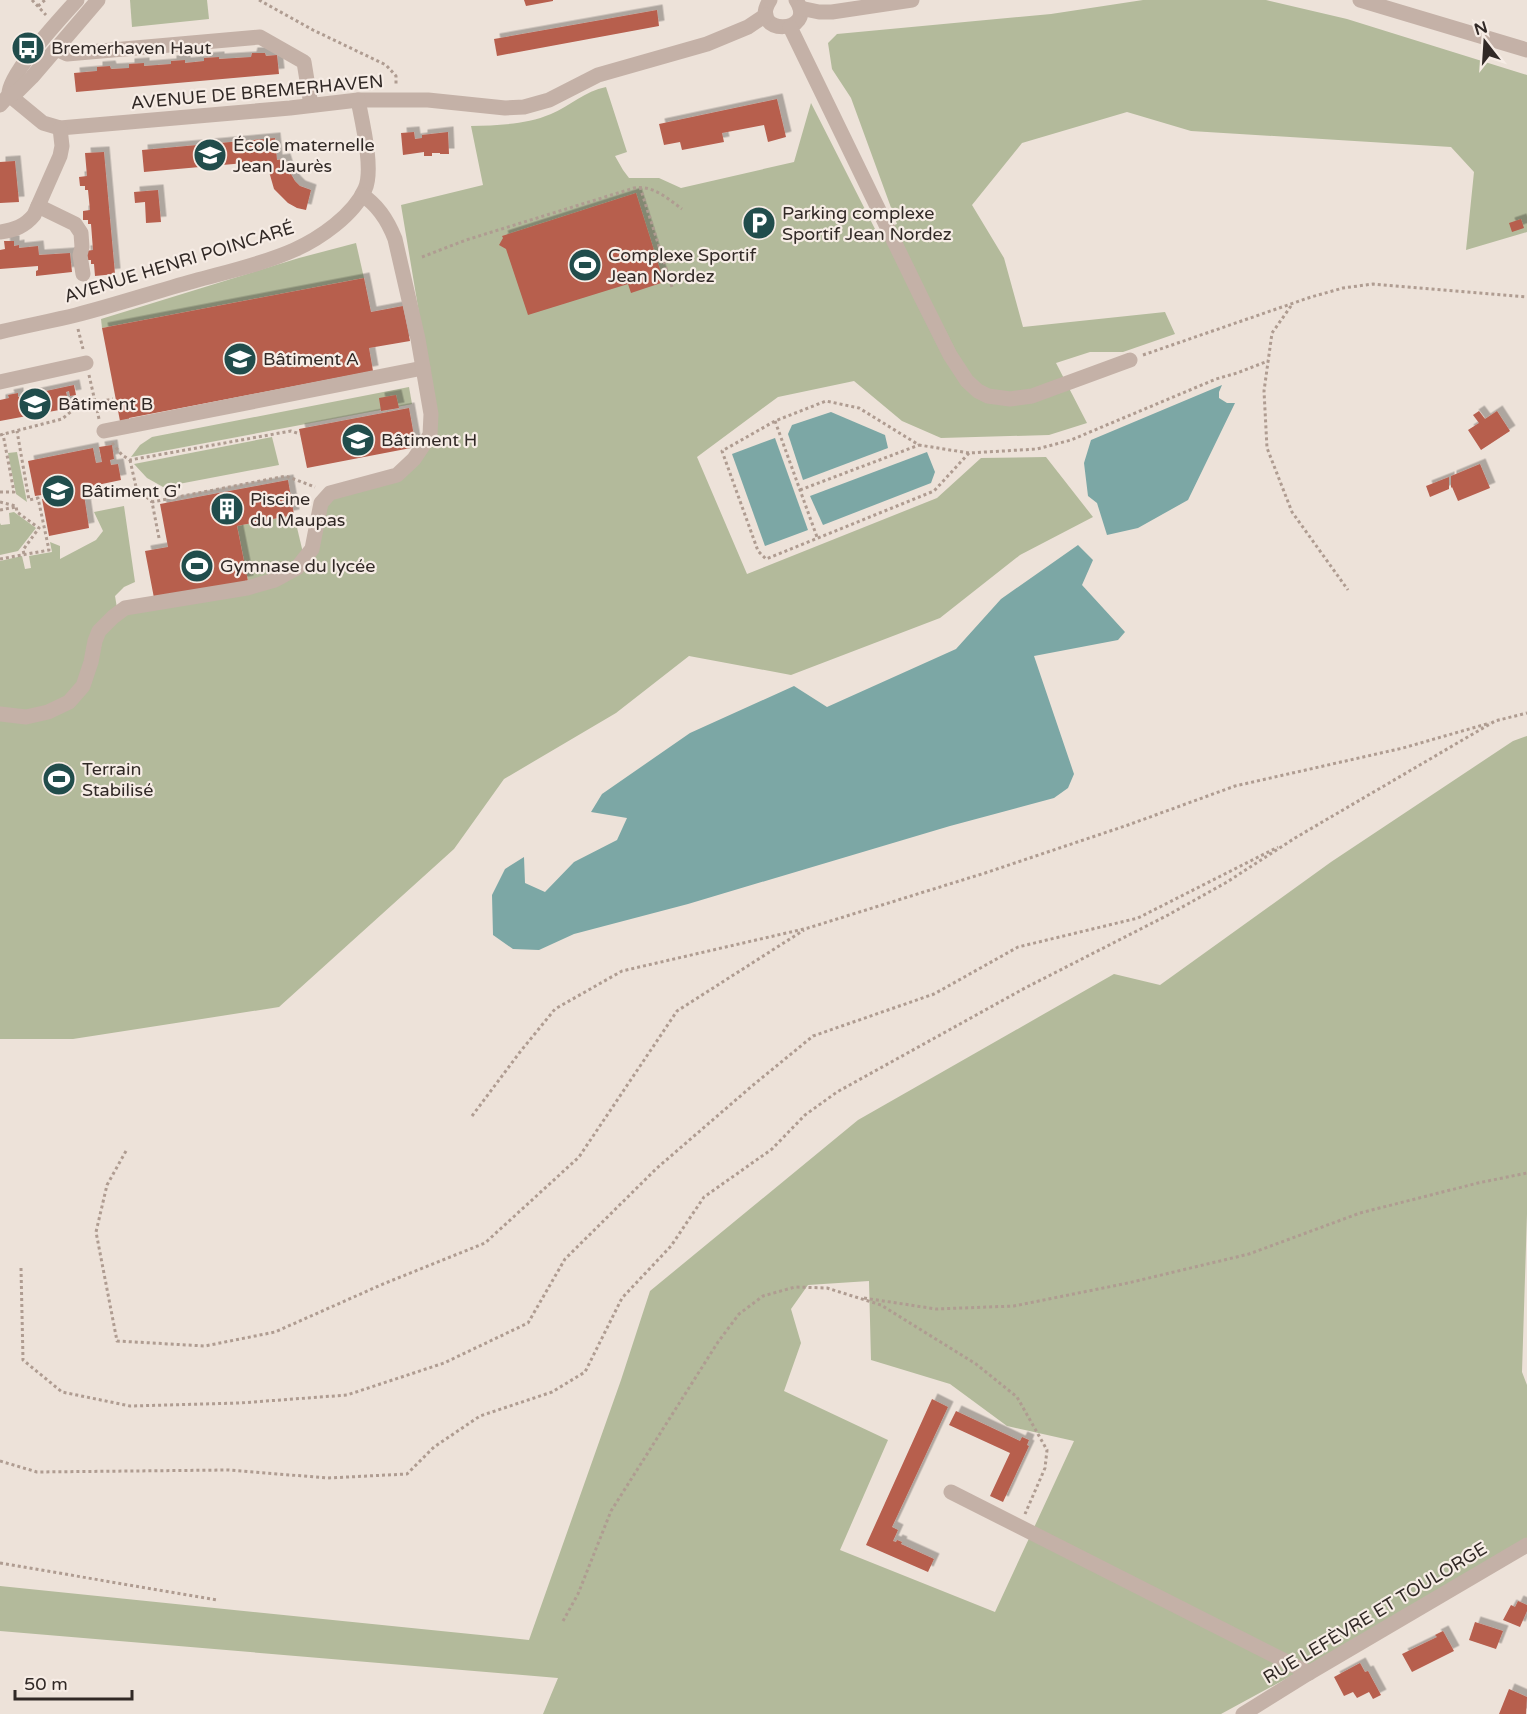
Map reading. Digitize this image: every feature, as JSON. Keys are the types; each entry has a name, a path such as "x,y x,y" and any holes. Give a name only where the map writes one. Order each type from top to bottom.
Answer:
{"street":[{"path":"5,100 19,70 77,0"},
{"path":"5,100 32,77 98,0"},
{"path":"768,7 769,22 778,27 790,27 798,19 798,4 821,12 912,0"},
{"path":"1360,0 1527,50"},
{"name":"AVENUE DE BREMERHAVEN","path":"60,128 358,100 428,100 505,108 537,105 598,75 707,44 748,27 768,7"},
{"path":"790,27 950,355 967,381 988,396 1010,399 1032,396 1130,360"},
{"path":"56,48 67,54 260,38 304,62 311,105"},
{"path":"0,232 23,226 34,215 60,156 62,146 60,128 43,123 5,100"},
{"name":"AVENUE HENRI POINCARÉ","path":"0,332 76,315 248,266 293,251 312,241 342,220 366,188 368,165 358,100"},
{"path":"0,714 26,717 48,712 69,702 83,686 99,631 125,608 247,588 275,580 297,568 312,549 321,503 330,493 397,475 414,459 430,435 431,414 423,368 395,238 389,223 369,199 362,195"},
{"path":"38,206 75,224 81,233 80,255 83,274"},
{"path":"0,382 86,363"},
{"path":"104,431 423,368"},
{"path":"951,1492 1309,1673"},
{"name":"RUE LEFÈVRE ET TOULORGE","path":"1243,1714 1527,1545"}],"path":[{"path":"32,0 43,12"},
{"path":"38,6 45,0"},
{"path":"259,0 313,30 386,65 396,76 396,91"},
{"path":"422,257 466,240 640,187 650,188 660,193 682,209"},
{"path":"640,187 672,287"},
{"path":"1130,360 1343,288 1373,284 1527,297"},
{"path":"1292,304 1272,333 1264,391 1267,448 1292,512 1348,590"},
{"path":"969,453 934,491 766,559 758,550 722,451 775,421 826,401 859,408 919,445 969,453 1037,449 1071,440 1216,379 1236,374 1268,361"},
{"path":"91,386 104,431 122,455 130,460 291,430 300,434"},
{"path":"0,492 14,492 2,434 62,419 79,405 113,399"},
{"path":"775,421 818,538"},
{"path":"0,559 49,550 38,498 29,500 17,431"},
{"path":"800,490 919,445"},
{"path":"130,460 136,487 152,502 159,538"},
{"path":"152,502 286,476 330,493"},
{"path":"0,502 16,507"},
{"path":"16,507 17,512 39,528 23,550 24,554"},
{"path":"0,510 16,507"},
{"path":"472,1116 555,1010 622,971 808,927 1029,858 1236,786 1403,748 1527,713"},
{"path":"0,1461 37,1472 228,1470 328,1478 407,1474 434,1447 480,1416 552,1392 585,1372 622,1298 670,1246 704,1197 772,1149 805,1115 837,1092 1025,988 1168,915 1227,882 1295,838 1495,721"},
{"path":"21,1268 23,1360 62,1392 130,1406 240,1403 347,1395 444,1363 528,1323 565,1259 657,1168 813,1036 934,994 1018,947 1138,918 1295,838"},
{"path":"126,1151 107,1185 96,1232 117,1341 205,1346 276,1332 383,1284 485,1243 579,1157 677,1011 808,927"},
{"path":"853,1296 936,1308 1014,1306 1128,1283 1249,1254 1360,1213 1527,1173"},
{"path":"563,1621 578,1594 612,1511 718,1342 739,1314 763,1296 795,1287 827,1288 881,1305 976,1364 1017,1396 1047,1450 1046,1468 1020,1527"},
{"path":"0,1563 216,1600"}],"green space":[{"path":"130,0 207,0 209,19 132,27"},
{"path":"1143,0 1266,0 1347,19 1527,75 1527,232 1466,250 1474,172 1451,147 1191,131 1127,112 1022,143 972,205 1004,258 1023,327 1165,312 1175,334 1123,352 1090,352 1056,363 1087,423 1049,435 941,438 902,421 854,381 778,397 697,457 747,574 937,498 981,458 1046,457 1093,517 1020,555 940,618 791,675 689,656 616,713 504,779 454,849 279,1007 73,1039 0,1039 0,719 75,702 100,636 122,615 301,573 327,500 401,477 435,409 401,205 483,185 471,126 511,124 541,118 591,92 606,87 627,152 615,156 623,170 629,178 659,178 681,188 794,162 811,103 876,231 897,224 851,98 832,69 828,43 837,34 1051,14"},
{"path":"356,243 364,278 102,328 101,319 299,258"},
{"path":"409,387 412,404 131,457 140,445 152,437"},
{"path":"272,437 279,465 163,487 147,478 134,464"},
{"path":"17,452 27,502 16,494 8,453"},
{"path":"124,506 135,582 124,587 115,596 117,608 84,676 73,691 55,705 30,712 0,710 0,561 22,556 25,569 31,568 29,556 52,552 50,542 60,546 60,559 96,540 103,531 94,512"},
{"path":"14,512 36,528 18,551 0,555 0,523 1,525 10,524 9,513"},
{"path":"294,515 304,557 297,568 248,581 237,526"},
{"path":"1527,736 1527,1214 1522,1372 1527,1385 1527,1548 1221,1714 543,1714 558,1678 0,1631 0,1586 529,1640 650,1291 858,1120 1114,974 1160,985 1331,862 1513,741","holes":["869,1281 871,1360 950,1384 1007,1426 1074,1441 995,1612 840,1550 888,1440 784,1391 801,1343 791,1309 808,1285"]}],"water":[{"path":"1222,385 1219,398 1227,403 1235,403 1188,500 1138,528 1107,535 1097,503 1088,496 1084,463 1091,440"},
{"path":"831,412 885,435 888,448 803,480 788,434 792,425"},
{"path":"775,438 808,530 765,546 732,454"},
{"path":"927,452 935,472 931,483 823,525 810,496"},
{"path":"1078,545 1093,560 1082,585 1125,632 1118,640 1034,656 1074,774 1068,788 1054,798 950,826 688,904 574,934 539,950 513,949 493,935 492,895 505,869 524,857 525,883 545,892 574,862 617,840 627,818 591,812 602,794 690,733 794,686 827,707 956,649 1001,599"}],"building":[{"path":"524,0 553,0 553,1 526,6"},
{"path":"657,10 659,26 497,56 494,39"},
{"path":"252,53 265,53 266,56 277,55 279,74 76,92 74,73 97,71 97,67 129,68 129,64 144,63 144,66 171,64 171,61 185,60 185,63 204,61 204,58 251,57"},
{"path":"777,99 786,137 768,142 764,125 722,133 724,142 682,150 680,142 664,145 659,124"},
{"path":"414,132 415,139 422,138 422,135 448,132 449,154 432,153 432,156 424,156 424,152 403,155 401,133"},
{"name":"École maternelle Jean Jaurès","path":"275,138 277,160 285,159 295,181 300,186 311,190 306,210 288,203 274,189 266,161 144,172 142,150"},
{"path":"104,152 115,274 95,276 94,264 91,264 91,260 86,260 85,251 93,250 91,224 88,224 88,220 83,220 83,211 90,210 88,190 85,190 85,186 80,186 79,177 87,176 85,153"},
{"path":"15,161 19,202 0,203 0,162"},
{"path":"158,190 161,222 146,223 145,202 135,203 134,192"},
{"name":"Complexe Sportif Jean Nordez","path":"636,193 664,282 631,293 628,284 528,315 506,249 499,245 502,236"},
{"path":"1521,219 1524,228 1512,232 1509,223"},
{"path":"4,241 14,241 14,246 19,245 19,248 38,246 39,255 70,253 72,272 36,276 38,266 0,269 0,250 5,249"},
{"name":"Bâtiment A","path":"364,278 371,312 403,306 410,341 369,348 373,371 120,421 102,328"},
{"name":"Bâtiment B","path":"74,385 76,395 70,396 69,391 66,392 70,408 0,421 0,400 9,398 8,395 18,393 18,397"},
{"path":"396,395 399,408 381,411 379,398"},
{"name":"Bâtiment H","path":"409,408 416,447 307,468 299,429"},
{"path":"1479,411 1485,419 1497,411 1510,431 1481,450 1468,430 1479,423 1473,415"},
{"name":"Bâtiment G'","path":"112,445 114,459 110,460 111,465 118,464 121,480 83,488 89,528 49,536 42,499 49,498 48,494 35,496 28,461 93,448 96,463 102,462 99,447"},
{"path":"1480,464 1490,488 1458,501 1451,488 1451,476"},
{"path":"1449,477 1449,489 1430,497 1426,486"},
{"path":"288,480 294,515 237,526 248,581 154,598 145,551 168,547 160,504"},
{"path":"932,1399 948,1407 892,1527 898,1530 893,1541 902,1542 901,1544 934,1559 928,1572 866,1545"},
{"path":"956,1411 1020,1441 1022,1437 1029,1440 1027,1445 1029,1446 1003,1502 990,1496 1010,1453 949,1425"},
{"path":"1518,1601 1527,1605 1527,1611 1520,1627 1503,1620 1511,1605 1515,1607"},
{"path":"1475,1622 1503,1631 1496,1649 1469,1640"},
{"path":"1443,1631 1454,1651 1412,1672 1402,1654 1437,1637 1435,1635"},
{"path":"1360,1663 1365,1672 1368,1671 1381,1695 1373,1699 1369,1692 1357,1698 1353,1692 1344,1696 1334,1677"},
{"path":"1509,1689 1527,1697 1526,1714 1499,1714"}],"place":[{"name":"Bremerhaven Haut","path":"28,48"},
{"name":"École maternelle Jean Jaurès","path":"210,155"},
{"name":"Parking complexe Sportif Jean Nordez","path":"759,223"},
{"name":"Complexe Sportif Jean Nordez","path":"585,265"},
{"name":"Bâtiment A","path":"240,359"},
{"name":"Bâtiment B","path":"35,404"},
{"name":"Bâtiment H","path":"358,440"},
{"name":"Bâtiment G'","path":"58,491"},
{"name":"Piscine du Maupas","path":"227,509"},
{"name":"Gymnase du lycée","path":"197,566"},
{"name":"Terrain Stabilisé","path":"59,779"}]}
